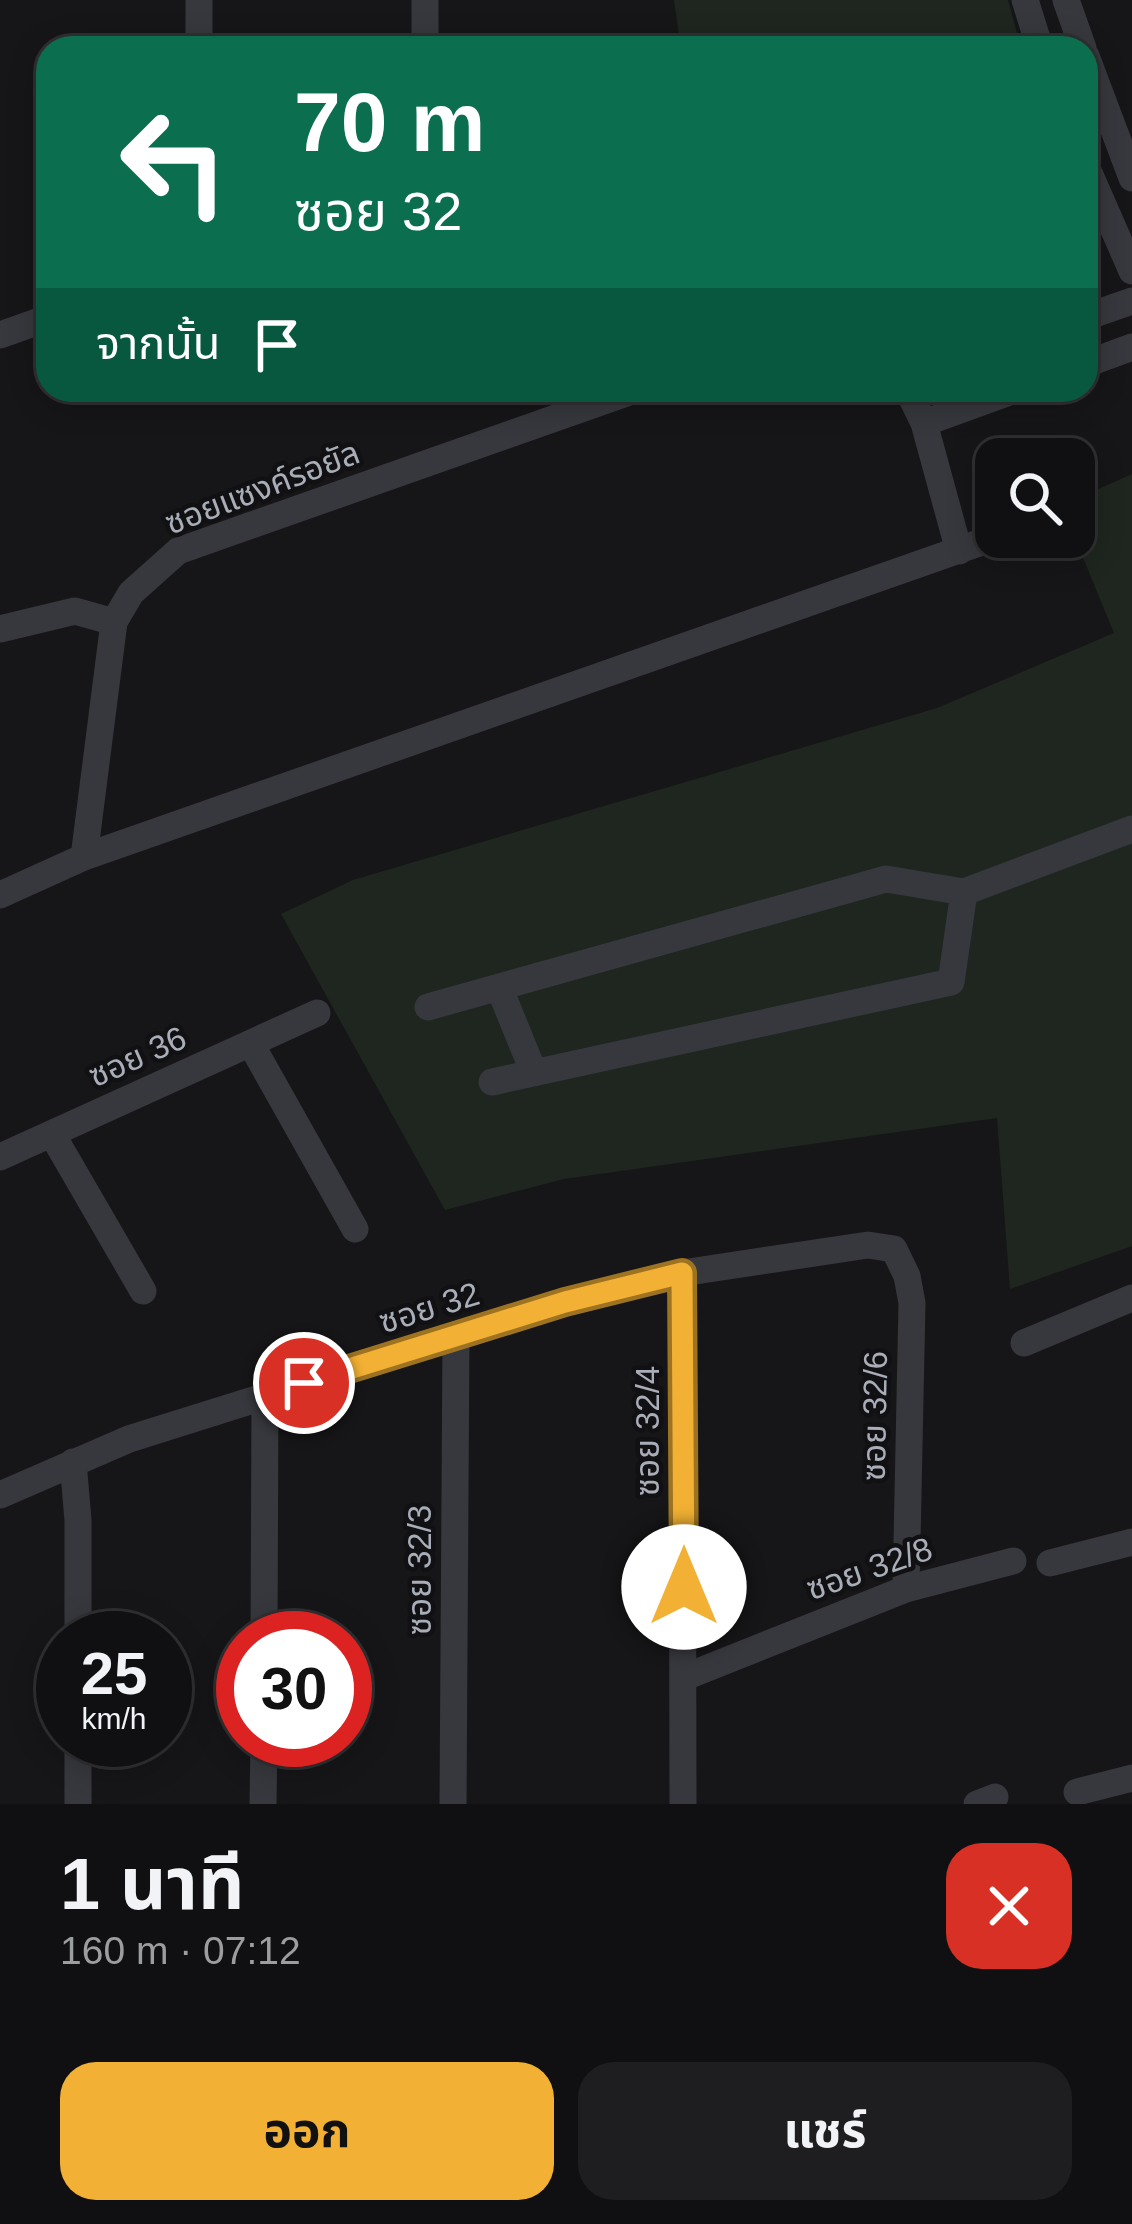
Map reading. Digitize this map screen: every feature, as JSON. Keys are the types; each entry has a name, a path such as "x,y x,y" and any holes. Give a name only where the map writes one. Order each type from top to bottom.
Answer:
{"street":[{"path":"199,0 200,36"},
{"path":"424,36 425,0"},
{"path":"1025,0 1036,36"},
{"path":"1066,0 1078,36"},
{"path":"1098,89 1132,178"},
{"path":"1098,193 1132,271"},
{"path":"1098,313 1132,301"},
{"path":"0,335 36,322"},
{"path":"1098,360 1132,347"},
{"name":"ซอยแซงค์รอยัล","path":"113,622 131,593 178,551 601,402"},
{"path":"914,402 924,424 958,551"},
{"path":"924,424 983,402"},
{"path":"0,896 84,857 975,545"},
{"path":"0,629 75,611 113,622 84,857"},
{"path":"428,1006 886,878 964,892 1132,829"},
{"path":"492,1082 951,982 964,892"},
{"path":"499,987 534,1073"},
{"name":"ซอย 36","path":"0,1157 317,1013"},
{"path":"251,1044 355,1229"},
{"path":"52,1133 143,1291"},
{"name":"ซอย 32","path":"0,1495 129,1439 565,1302 682,1273 868,1245 894,1249"},
{"name":"ซอย 32/6","path":"894,1249 913,1303 906,1589"},
{"name":"ซอย 32/4","path":"682,1273 683,1804"},
{"path":"1024,1343 1132,1298"},
{"name":"ซอย 32/3","path":"453,1804 456,1337"},
{"path":"264,1611 266,1395"},
{"path":"73,1462 78,1611"},
{"path":"1050,1563 1132,1542"},
{"name":"ซอย 32/8","path":"685,1677 906,1589 1012,1561"},
{"path":"78,1767 78,1804"},
{"path":"263,1804 264,1767"},
{"path":"1077,1792 1132,1778"}],"shaded area":[{"path":"674,0 1008,0 1018,36 679,36"},
{"path":"1132,474 1132,1246 1010,1289 997,1118 564,1179 445,1210 281,914 353,880 937,708 1114,633 1083,558 1095,558 1095,491"}],"route":[{"path":"304,1383 565,1302 682,1273 684,1587"}]}
